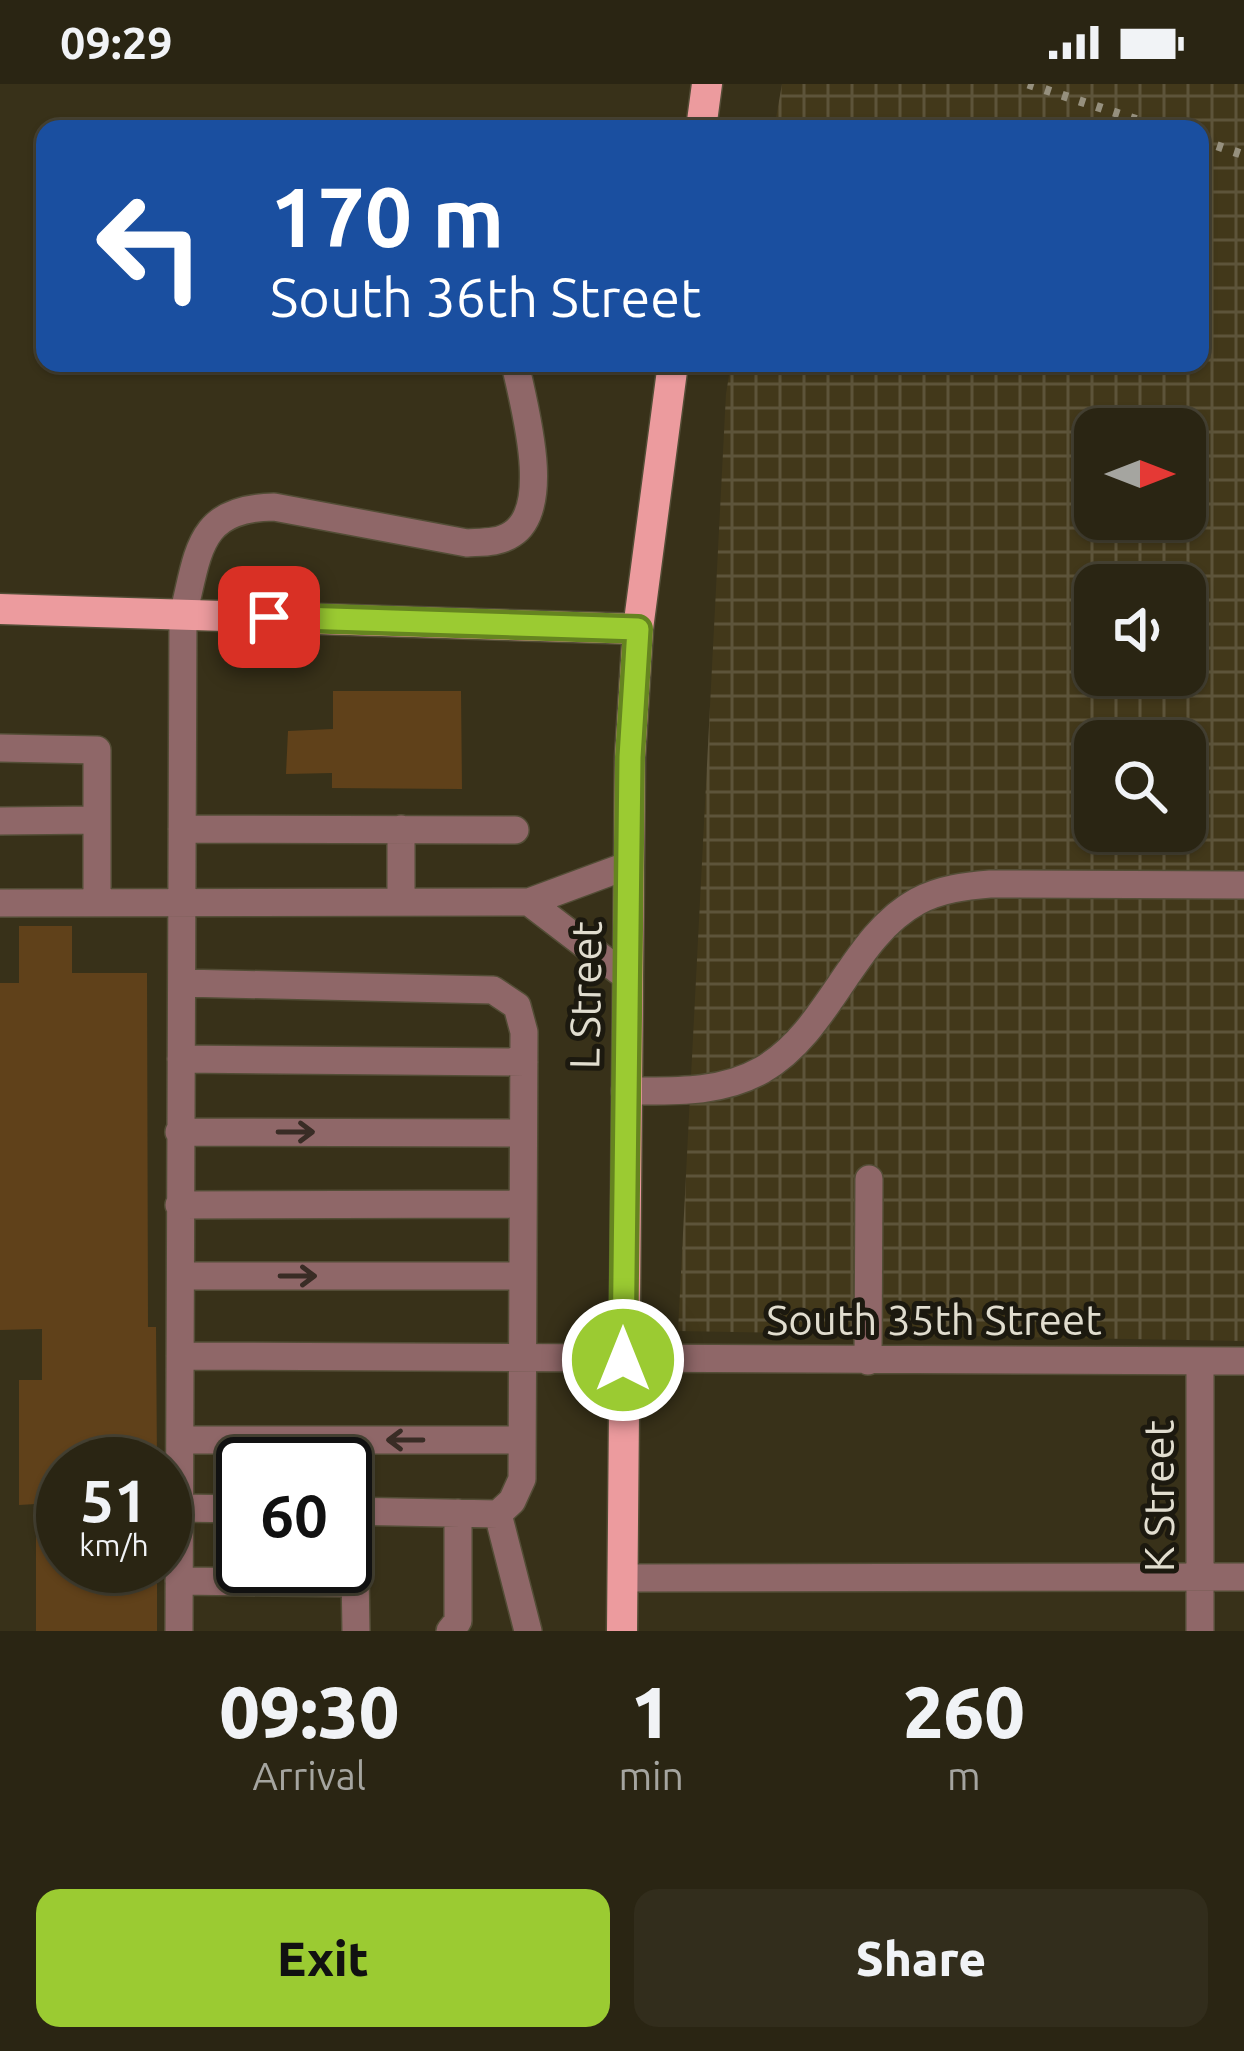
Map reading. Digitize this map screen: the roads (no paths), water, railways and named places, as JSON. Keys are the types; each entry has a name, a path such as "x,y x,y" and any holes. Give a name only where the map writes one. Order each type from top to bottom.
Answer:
{"main road":[{"path":"702,120 707,84"},
{"name":"L Street","path":"622,1631 625,1091 638,629 672,372"},
{"path":"0,609 638,629"}],"street":[{"path":"180,1437 183,615 202,538 224,515 246,507 274,507 466,542 493,542 512,534 525,522 532,506 533,457 517,372"},
{"path":"0,748 97,750 97,902"},
{"path":"0,821 97,820"},
{"path":"182,829 515,830"},
{"path":"401,829 401,902"},
{"path":"0,903 529,902 629,865"},
{"path":"625,1091 693,1090 730,1084 759,1072 794,1048 885,926 916,902 954,887 1244,885"},
{"path":"529,902 627,976"},
{"path":"182,983 493,990 517,1006 524,1032 523,1440 519,1490 498,1514"},
{"path":"181,1059 524,1062"},
{"path":"178,1132 524,1133"},
{"path":"868,1361 869,1179"},
{"path":"179,1205 523,1204"},
{"path":"181,1276 523,1276"},
{"name":"South 35th Street","path":"180,1356 1244,1361"},
{"name":"K Street","path":"1200,1361 1200,1631"},
{"path":"192,1440 523,1440"},
{"path":"372,1511 498,1514"},
{"path":"450,1631 458,1621 458,1513"},
{"path":"498,1514 523,1625"},
{"path":"622,1578 1244,1577"},
{"path":"179,1593 179,1631"},
{"path":"356,1593 356,1631"}],"railway":[{"path":"1028,84 1138,120"},
{"path":"1209,143 1244,155"}]}
